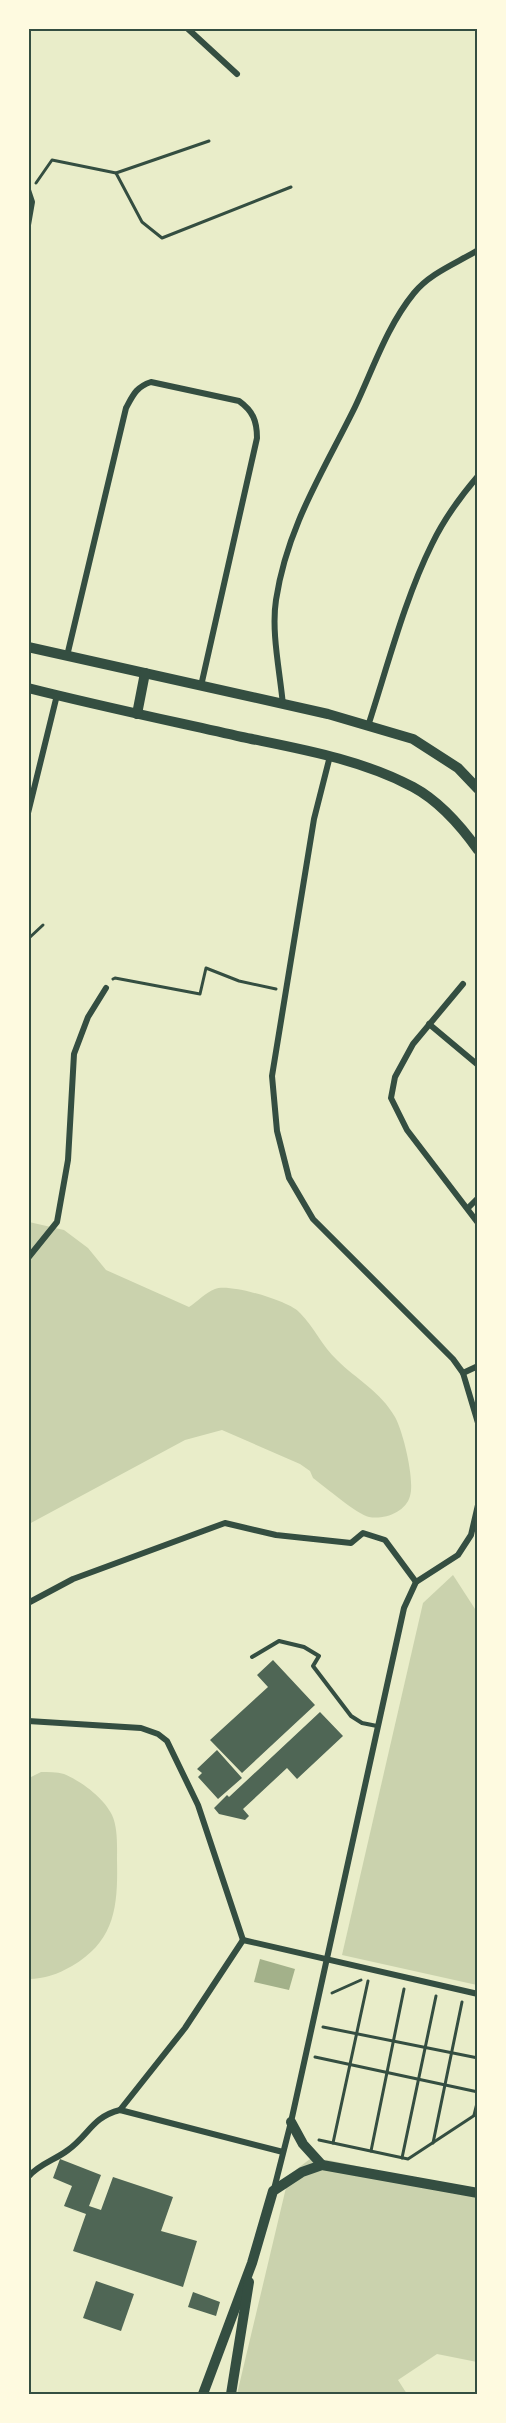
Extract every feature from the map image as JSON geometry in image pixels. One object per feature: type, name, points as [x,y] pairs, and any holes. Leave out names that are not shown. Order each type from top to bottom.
[{"type":"street","points":[[187,28],[237,74]]},
{"type":"street","points":[[28,225],[32,202],[29,191]]},
{"type":"street","points":[[283,705],[274,617],[287,546],[310,493],[336,446],[397,318],[415,291],[445,268],[477,250]]},
{"type":"street","points":[[67,656],[126,408],[133,394],[140,385],[151,382],[239,401],[255,418],[257,438],[201,686]]},
{"type":"street","points":[[368,726],[405,613],[432,545],[456,502],[477,476]]},
{"type":"street","points":[[28,647],[328,714],[413,740],[458,768],[477,789]]},
{"type":"street","points":[[137,714],[145,673]]},
{"type":"street","points":[[28,688],[330,756],[373,769],[414,788],[438,804],[465,831],[477,850]]},
{"type":"street","points":[[28,813],[57,695]]},
{"type":"street","points":[[330,756],[314,819],[272,1076],[277,1131],[289,1178],[313,1219],[453,1359],[463,1373],[477,1423]]},
{"type":"street","points":[[463,984],[413,1044],[395,1077],[391,1098],[407,1130],[468,1208],[477,1223]]},
{"type":"street","points":[[28,1258],[57,1222],[68,1160],[74,1054],[88,1017],[106,988]]},
{"type":"street","points":[[429,1024],[477,1065]]},
{"type":"street","points":[[468,1208],[477,1198]]},
{"type":"street","points":[[463,1373],[477,1366]]},
{"type":"street","points":[[203,2394],[252,2263],[291,2122],[404,1608],[416,1582],[458,1555],[471,1535],[477,1505]]},
{"type":"street","points":[[28,1603],[73,1579],[225,1523],[276,1535],[351,1543],[363,1533],[385,1540],[416,1582]]},
{"type":"street","points":[[28,1721],[141,1728],[158,1734],[167,1741],[198,1805],[243,1940]]},
{"type":"street","points":[[243,1940],[477,1994]]},
{"type":"street","points":[[120,2110],[185,2028],[243,1940]]},
{"type":"street","points":[[28,2177],[34,2170],[69,2150],[104,2114],[120,2110],[283,2152]]},
{"type":"street","points":[[291,2122],[303,2144],[322,2165]]},
{"type":"street","points":[[273,2191],[302,2172],[322,2165],[477,2193]]},
{"type":"street","points":[[231,2394],[252,2263]]},
{"type":"lane","points":[[252,1657],[279,1641],[304,1647],[319,1656],[313,1666],[351,1716],[362,1723],[377,1726]]},
{"type":"path","points":[[29,191],[52,160],[116,173],[209,141]]},
{"type":"path","points":[[116,173],[142,222],[162,238],[291,187]]},
{"type":"path","points":[[28,939],[43,925]]},
{"type":"path","points":[[106,988],[115,978],[200,994],[206,968],[239,981],[286,991]]},
{"type":"path","points":[[330,1994],[361,1980],[377,1983]]},
{"type":"path","points":[[333,2143],[368,1981]]},
{"type":"path","points":[[371,2151],[404,1989],[395,1987]]},
{"type":"path","points":[[426,1994],[445,1998]]},
{"type":"path","points":[[402,2158],[436,1996]]},
{"type":"path","points":[[453,2000],[470,2003]]},
{"type":"path","points":[[433,2143],[462,2001]]},
{"type":"path","points":[[319,2036],[321,2026],[477,2058]]},
{"type":"path","points":[[314,2056],[477,2092]]},
{"type":"path","points":[[314,2139],[408,2159],[476,2114],[477,2099]]},
{"type":"shaded area","points":[[29,1222],[64,1230],[88,1248],[106,1270],[189,1307],[212,1290],[222,1288],[259,1294],[294,1308],[305,1318],[332,1355],[376,1393],[395,1417],[405,1444],[410,1468],[411,1489],[408,1502],[394,1514],[369,1517],[349,1506],[313,1478],[310,1471],[300,1464],[222,1430],[185,1440],[29,1524]]},
{"type":"shaded area","points":[[453,1575],[477,1612],[477,1985],[342,1955],[423,1603]]},
{"type":"shaded area","points":[[41,1772],[64,1774],[71,1777],[104,1802],[112,1815],[116,1831],[117,1877],[115,1908],[105,1934],[97,1946],[67,1969],[46,1977],[29,1979],[29,1778]]},
{"type":"shaded area","points":[[260,1959],[295,1969],[289,1990],[254,1982]]},
{"type":"shaded area","points":[[310,2159],[328,2160],[477,2191],[477,2362],[437,2354],[398,2380],[407,2394],[237,2394],[289,2175]]},
{"type":"building","points":[[273,1660],[315,1705],[242,1773],[210,1740],[268,1687],[257,1675]]},
{"type":"building","points":[[320,1712],[343,1736],[297,1779],[287,1768],[243,1809],[249,1816],[245,1820],[219,1814],[214,1808],[227,1795],[229,1797]]},
{"type":"building","points":[[217,1750],[242,1778],[218,1799],[198,1777],[202,1773],[197,1769]]},
{"type":"building","points":[[60,2159],[101,2175],[89,2206],[101,2210],[113,2177],[173,2197],[161,2231],[197,2241],[183,2287],[73,2251],[86,2214],[64,2206],[72,2186],[53,2178]]},
{"type":"building","points":[[96,2281],[134,2294],[121,2331],[83,2318]]},
{"type":"building","points":[[193,2292],[220,2302],[216,2316],[188,2307]]}]
